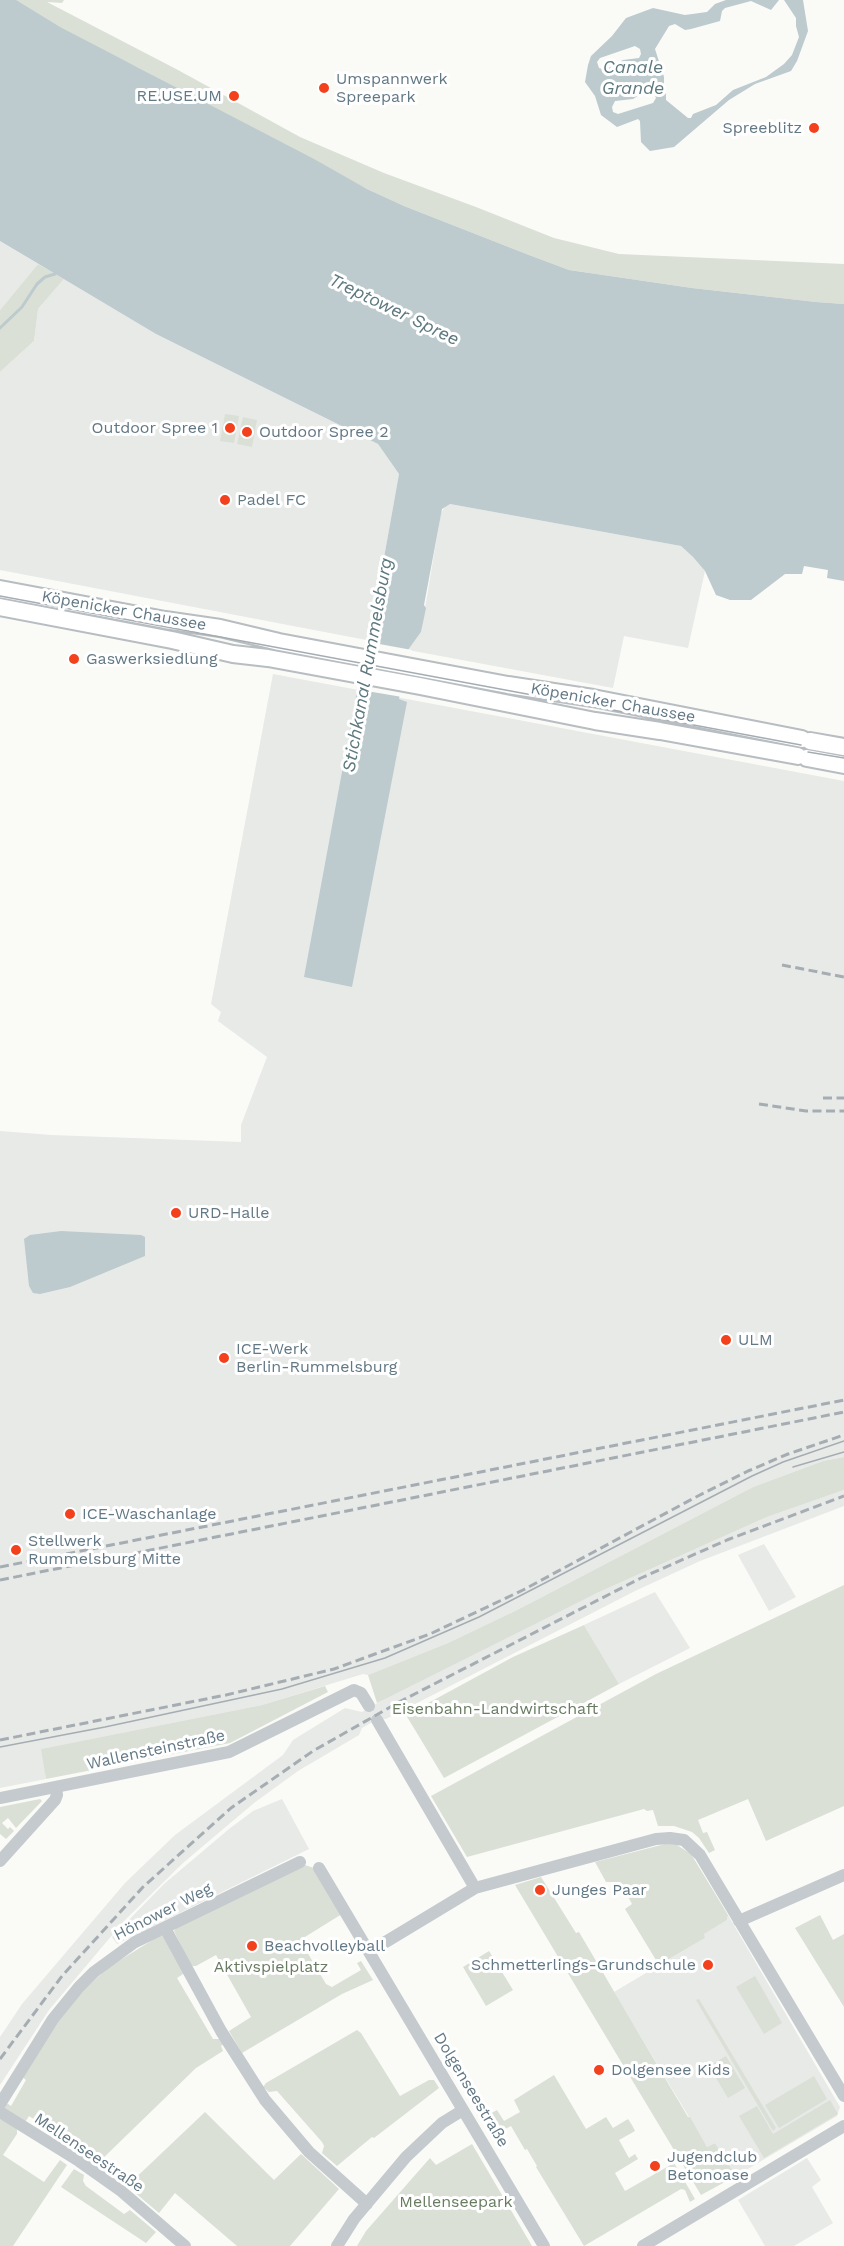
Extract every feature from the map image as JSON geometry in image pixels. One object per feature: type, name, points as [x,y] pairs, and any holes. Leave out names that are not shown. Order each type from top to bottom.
[{"type":"main road","name":"Köpenicker Chaussee","points":[[0,589],[165,621],[220,628],[354,656],[593,698],[844,747]]},
{"type":"main road","name":"Köpenicker Chaussee","points":[[0,607],[233,654],[351,673],[595,721],[844,765]]},
{"type":"street","name":"Wallensteinstraße","points":[[0,1798],[229,1752],[354,1690],[361,1693],[369,1706]]},
{"type":"street","points":[[376,1720],[476,1888]]},
{"type":"street","points":[[0,1861],[55,1800],[56,1787]]},
{"type":"street","points":[[369,1952],[476,1888],[656,1839],[684,1840],[700,1855],[844,2096]]},
{"type":"street","name":"Hönower Weg","points":[[0,2104],[42,2035],[79,1987],[113,1957],[135,1942],[300,1862]]},
{"type":"street","name":"Dolgenseestraße","points":[[319,1868],[544,2246]]},
{"type":"street","points":[[739,1921],[844,1875]]},
{"type":"street","points":[[165,1928],[221,2031],[276,2115],[309,2152],[367,2204]]},
{"type":"street","points":[[337,2246],[367,2204],[406,2157],[442,2123],[463,2110]]},
{"type":"street","name":"Mellenseestraße","points":[[0,2112],[62,2150],[120,2190],[185,2246]]},
{"type":"street","points":[[643,2246],[844,2126]]},
{"type":"shaded area","points":[[0,241],[38,264],[0,310]]},
{"type":"shaded area","points":[[64,279],[156,334],[378,444],[399,474],[373,619],[377,642],[0,570],[0,372],[34,341],[38,309]]},
{"type":"shaded area","points":[[446,505],[681,546],[705,571],[688,648],[624,636],[613,688],[408,650],[421,632],[441,513]]},
{"type":"shaded area","points":[[273,674],[844,781],[844,1457],[823,1461],[753,1487],[517,1610],[448,1643],[368,1675],[363,1674],[262,1705],[42,1749],[46,1779],[0,1788],[0,1131],[241,1142],[241,1125],[267,1057],[218,1021],[221,1012],[211,1004]]},
{"type":"shaded area","points":[[844,1490],[844,1506],[700,1561],[635,1591],[386,1719],[376,1720],[362,1728],[359,1735],[298,1771],[254,1803],[183,1863],[124,1921],[49,2010],[0,2085],[0,2037],[22,2004],[125,1883],[175,1835],[283,1755],[293,1740],[345,1708],[362,1712],[386,1698],[397,1688],[597,1593],[767,1517]]},
{"type":"shaded area","points":[[764,1544],[796,1597],[769,1611],[738,1555]]},
{"type":"shaded area","points":[[655,1592],[690,1648],[619,1684],[584,1625]]},
{"type":"shaded area","points":[[282,1799],[309,1849],[117,1944],[112,1937],[164,1884],[253,1811]]},
{"type":"shaded area","points":[[728,1915],[840,2107],[837,2116],[736,2176],[715,2143],[707,2147],[614,1992],[705,1938],[703,1934],[727,1920]]},
{"type":"shaded area","points":[[807,2158],[821,2180],[812,2187],[833,2223],[794,2246],[765,2246],[738,2200]]},
{"type":"green space","points":[[0,0],[64,0],[62,3],[47,2],[300,137],[384,173],[554,238],[619,254],[844,264],[844,304],[692,288],[569,270],[404,206],[367,189],[139,68]]},
{"type":"green space","points":[[38,264],[64,279],[38,309],[34,341],[0,372],[0,310]]},
{"type":"green space","name":"Outdoor Spree 1","points":[[225,414],[239,416],[234,443],[220,441]]},
{"type":"green space","name":"Outdoor Spree 2","points":[[243,417],[257,420],[252,447],[237,444]]},
{"type":"green space","points":[[844,1457],[844,1490],[767,1517],[597,1593],[377,1703],[368,1675],[448,1643],[517,1610],[753,1487],[823,1461]]},
{"type":"green space","points":[[844,1585],[844,1806],[766,1841],[748,1799],[698,1820],[703,1833],[707,1832],[715,1850],[709,1853],[692,1832],[674,1826],[658,1826],[653,1810],[644,1809],[467,1857],[431,1796],[656,1674]]},
{"type":"green space","name":"Eisenbahn-Landwirtschaft","points":[[584,1625],[619,1684],[444,1778],[406,1715],[513,1657]]},
{"type":"green space","points":[[325,1686],[328,1692],[230,1743],[46,1779],[41,1749],[262,1705]]},
{"type":"green space","points":[[40,1799],[42,1801],[16,1828],[8,1818],[2,1823],[14,1831],[6,1839],[0,1834],[0,1807]]},
{"type":"green space","points":[[669,1843],[691,1854],[728,1915],[727,1920],[704,1934],[705,1938],[659,1965],[625,1909],[632,1904],[620,1882],[606,1882],[595,1862]]},
{"type":"green space","name":"Aktivspielplatz","points":[[305,1865],[314,1868],[342,1914],[300,1940],[326,1984],[332,1987],[361,1970],[357,1963],[361,1961],[373,1980],[342,1994],[242,2053],[229,2031],[251,2017],[216,1955],[196,1966],[191,1966],[174,1931],[177,1927]]},
{"type":"green space","points":[[541,1877],[576,1933],[579,1932],[707,2147],[715,2143],[736,2176],[701,2195],[515,1885]]},
{"type":"green space","points":[[820,1915],[833,1940],[844,1934],[844,2007],[795,1928]]},
{"type":"green space","points":[[159,1936],[163,1936],[186,1972],[177,1978],[213,2039],[220,2039],[224,2044],[221,2046],[223,2051],[196,2068],[96,2165],[79,2155],[79,2149],[29,2116],[24,2124],[4,2111],[5,2102],[11,2106],[26,2080],[21,2076],[79,1994],[109,1967]]},
{"type":"green space","points":[[489,1951],[513,1990],[486,2006],[463,1967]]},
{"type":"green space","points":[[755,1976],[782,2023],[764,2034],[736,1987]]},
{"type":"green space","points":[[699,1999],[776,2128],[773,2131],[696,2000]]},
{"type":"green space","points":[[357,2030],[400,2096],[429,2080],[434,2080],[439,2088],[337,2166],[322,2153],[324,2146],[322,2142],[277,2091],[269,2092],[263,2087],[266,2083]]},
{"type":"green space","points":[[726,2056],[745,2088],[728,2098],[709,2066]]},
{"type":"green space","points":[[554,2075],[586,2129],[606,2117],[613,2128],[628,2119],[632,2125],[635,2131],[619,2140],[629,2158],[635,2154],[638,2159],[615,2173],[625,2191],[674,2163],[695,2199],[690,2202],[685,2190],[681,2189],[584,2246],[511,2126],[494,2135],[484,2117],[497,2110],[504,2121],[520,2112],[514,2100]]},
{"type":"green space","points":[[814,2076],[827,2099],[779,2128],[765,2105]]},
{"type":"green space","points":[[830,2100],[838,2114],[764,2158],[739,2116],[757,2106],[773,2134]]},
{"type":"green space","points":[[205,2112],[274,2180],[301,2154],[339,2189],[290,2246],[237,2246],[175,2193],[159,2213],[127,2186]]},
{"type":"green space","points":[[0,2119],[14,2125],[17,2130],[17,2134],[3,2155],[44,2182],[60,2160],[67,2165],[13,2246],[0,2246]]},
{"type":"green space","name":"Mellenseepark","points":[[472,2144],[532,2246],[357,2246],[366,2231],[430,2158],[436,2165]]},
{"type":"green space","points":[[74,2169],[84,2175],[83,2181],[86,2186],[124,2214],[130,2210],[156,2232],[146,2243],[61,2187]]},
{"type":"water","name":"Treptower Spree","points":[[0,0],[16,0],[60,27],[367,189],[404,206],[569,270],[692,288],[844,304],[844,581],[827,578],[828,570],[804,566],[802,574],[785,574],[751,600],[730,600],[716,595],[705,571],[681,546],[450,504],[442,509],[421,632],[408,650],[399,699],[407,702],[352,987],[304,977],[357,691],[368,693],[377,642],[373,619],[399,474],[378,444],[156,334],[0,241]]},
{"type":"water","name":"Canale Grande","points":[[726,0],[779,0],[771,10],[751,1],[725,8],[720,21],[691,29],[685,30],[675,24],[669,26],[655,49],[664,77],[664,94],[666,93],[666,100],[688,118],[716,105],[733,90],[766,77],[792,55],[799,37],[796,18],[784,0],[803,0],[808,31],[797,61],[791,71],[755,84],[729,100],[674,147],[650,151],[641,142],[638,119],[617,127],[601,115],[595,96],[585,82],[591,56],[612,36],[626,18],[653,8],[685,15],[707,12],[715,4]],"holes":[[[635,46],[640,49],[639,58],[623,60],[605,70],[599,68],[597,62],[600,58]],[[648,90],[654,93],[656,98],[653,103],[618,114],[613,112],[612,107],[615,101],[633,99]]]},
{"type":"water","points":[[61,1231],[141,1235],[145,1237],[145,1256],[70,1287],[40,1294],[33,1293],[29,1286],[24,1239],[30,1235]]},
{"type":"pier","points":[[374,643],[412,650],[402,697],[355,689],[366,690]]},
{"type":"waterway","points":[[0,328],[22,307],[37,284],[45,277],[55,274]]},
{"type":"tram line","points":[[0,596],[801,745]]},
{"type":"tram line","points":[[808,752],[844,758]]},
{"type":"tram line","points":[[0,1747],[282,1689],[385,1658],[479,1617],[752,1476],[783,1462],[844,1441]]},
{"type":"tram line","points":[[793,1467],[844,1452]]},
{"type":"railway","points":[[782,965],[844,977]]},
{"type":"railway","points":[[823,1098],[844,1098]]},
{"type":"railway","points":[[759,1104],[806,1111],[844,1111]]},
{"type":"railway","points":[[0,1567],[844,1400]]},
{"type":"railway","points":[[0,1580],[844,1412]]},
{"type":"railway","points":[[0,1740],[226,1695],[334,1669],[430,1634],[523,1590],[748,1471],[788,1454],[844,1435]]},
{"type":"railway","points":[[0,2059],[62,1976],[143,1887],[231,1808],[313,1751],[401,1701],[641,1578],[727,1540],[844,1496]]},
{"type":"place","name":"Umspannwerk Spreepark","points":[[324,88]]},
{"type":"place","name":"RE.USE.UM","points":[[234,96]]},
{"type":"place","name":"Spreeblitz","points":[[814,128]]},
{"type":"place","name":"Outdoor Spree 1","points":[[230,428]]},
{"type":"place","name":"Outdoor Spree 2","points":[[247,432]]},
{"type":"place","name":"Padel FC","points":[[225,500]]},
{"type":"place","name":"Gaswerksiedlung","points":[[74,659]]},
{"type":"place","name":"URD-Halle","points":[[176,1213]]},
{"type":"place","name":"ULM","points":[[726,1340]]},
{"type":"place","name":"ICE-Werk Berlin-Rummelsburg","points":[[224,1358]]},
{"type":"place","name":"ICE-Waschanlage","points":[[70,1514]]},
{"type":"place","name":"Stellwerk Rummelsburg Mitte","points":[[16,1550]]},
{"type":"place","name":"Junges Paar","points":[[540,1890]]},
{"type":"place","name":"Beachvolleyball","points":[[252,1946]]},
{"type":"place","name":"Schmetterlings-Grundschule","points":[[708,1965]]},
{"type":"place","name":"Dolgensee Kids","points":[[599,2070]]},
{"type":"place","name":"Jugendclub Betonoase","points":[[655,2166]]},
{"type":"water label","name":"Stichkanal Rummelsburg","points":[[368,665]]}]
